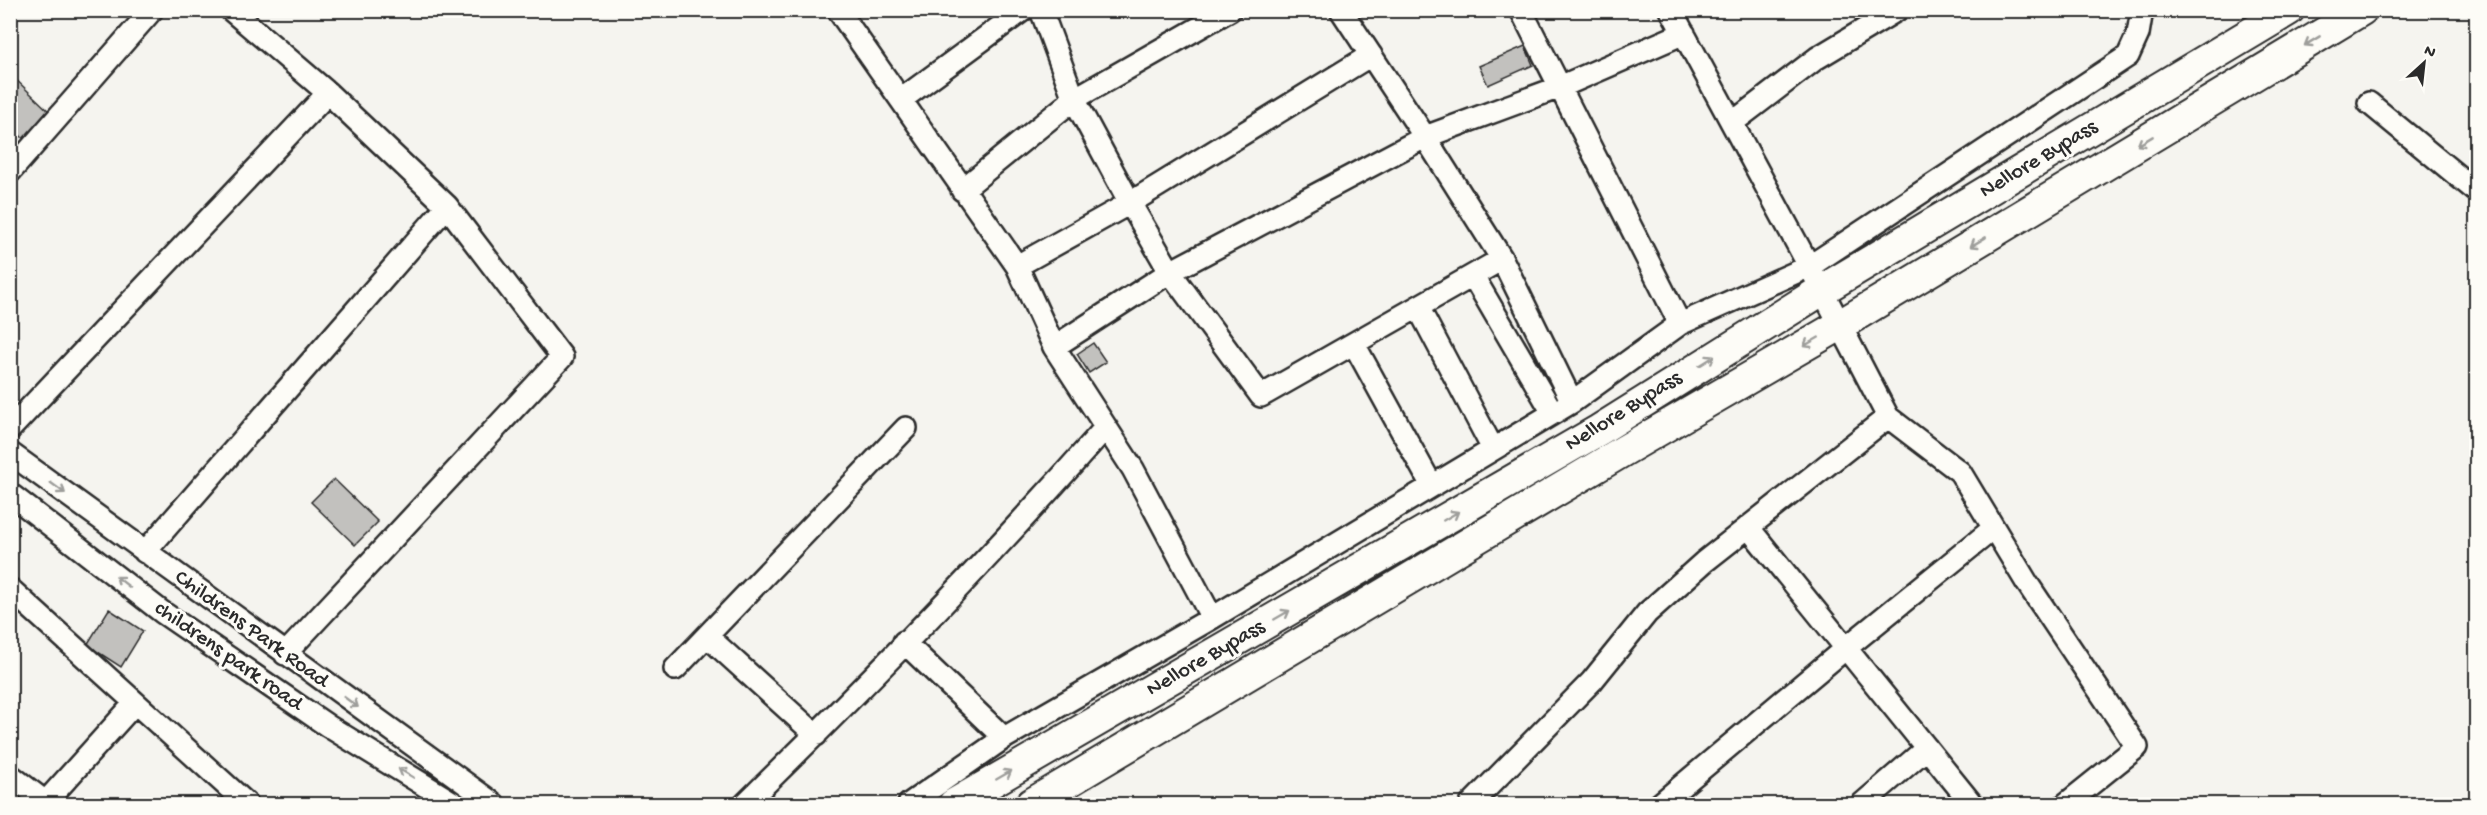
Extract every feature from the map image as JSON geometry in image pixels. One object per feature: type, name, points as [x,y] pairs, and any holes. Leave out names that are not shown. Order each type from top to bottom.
[{"type":"highway","name":"Nellore Bypass","points":[[954,804],[1599,430],[1816,278],[2289,10]]},
{"type":"highway","name":"Nellore Bypass","points":[[1031,804],[1625,450],[1840,326],[2362,10]]},
{"type":"street","points":[[10,172],[152,10]]},
{"type":"street","points":[[231,10],[328,93],[447,206],[562,357],[285,654]]},
{"type":"street","points":[[838,10],[1017,266],[1054,347],[1133,469],[1212,618]]},
{"type":"street","points":[[902,99],[1023,10]]},
{"type":"street","points":[[1041,10],[1074,99],[1130,203],[1170,272],[1261,396],[1502,259]]},
{"type":"street","points":[[962,190],[1074,99],[1230,10]]},
{"type":"street","points":[[1341,10],[1502,259],[1572,402]]},
{"type":"street","points":[[1521,10],[1680,324]]},
{"type":"street","points":[[1671,10],[1816,278],[1888,417],[1960,472],[2027,583],[2137,747],[2066,804]]},
{"type":"street","points":[[1732,123],[1817,58],[1897,10]]},
{"type":"street","points":[[909,804],[1004,738],[1212,618],[1572,402],[1680,324],[1816,278],[2128,56],[2138,34],[2142,10]]},
{"type":"street","points":[[1054,347],[1170,272],[1425,137],[1560,87],[1684,33]]},
{"type":"street","points":[[1017,266],[1130,203],[1371,56]]},
{"type":"street","points":[[10,429],[328,93]]},
{"type":"street","points":[[2369,103],[2476,191]]},
{"type":"street","points":[[145,552],[447,206]]},
{"type":"street","points":[[1473,276],[1553,413]]},
{"type":"street","points":[[1418,307],[1493,449]]},
{"type":"street","points":[[1354,344],[1432,486]]},
{"type":"street","points":[[1471,804],[1592,681],[1647,613],[1704,562],[1888,417]]},
{"type":"street","points":[[745,804],[816,735],[1053,487],[1106,427]]},
{"type":"street","points":[[675,669],[906,428]]},
{"type":"street","name":"Childrens Park Road","points":[[10,453],[494,804]]},
{"type":"street","name":"childrens park road","points":[[10,494],[162,612],[328,726],[455,804]]},
{"type":"street","points":[[1748,527],[1972,804]]},
{"type":"street","points":[[1660,804],[1994,528]]},
{"type":"street","points":[[10,589],[247,804]]},
{"type":"street","points":[[706,636],[816,735]]},
{"type":"street","points":[[904,642],[1004,738]]},
{"type":"street","points":[[10,775],[46,804],[135,703]]},
{"type":"street","points":[[1862,804],[1927,748]]},
{"type":"building","points":[[2150,10],[2174,10],[2153,19]]},
{"type":"building","points":[[1525,46],[1533,65],[1488,85],[1479,66]]},
{"type":"building","points":[[10,74],[52,114],[26,141],[10,126]]},
{"type":"building","points":[[1093,343],[1106,362],[1089,373],[1077,354]]},
{"type":"building","points":[[334,479],[378,522],[355,545],[311,502]]},
{"type":"building","points":[[109,609],[143,631],[121,667],[87,645]]}]
